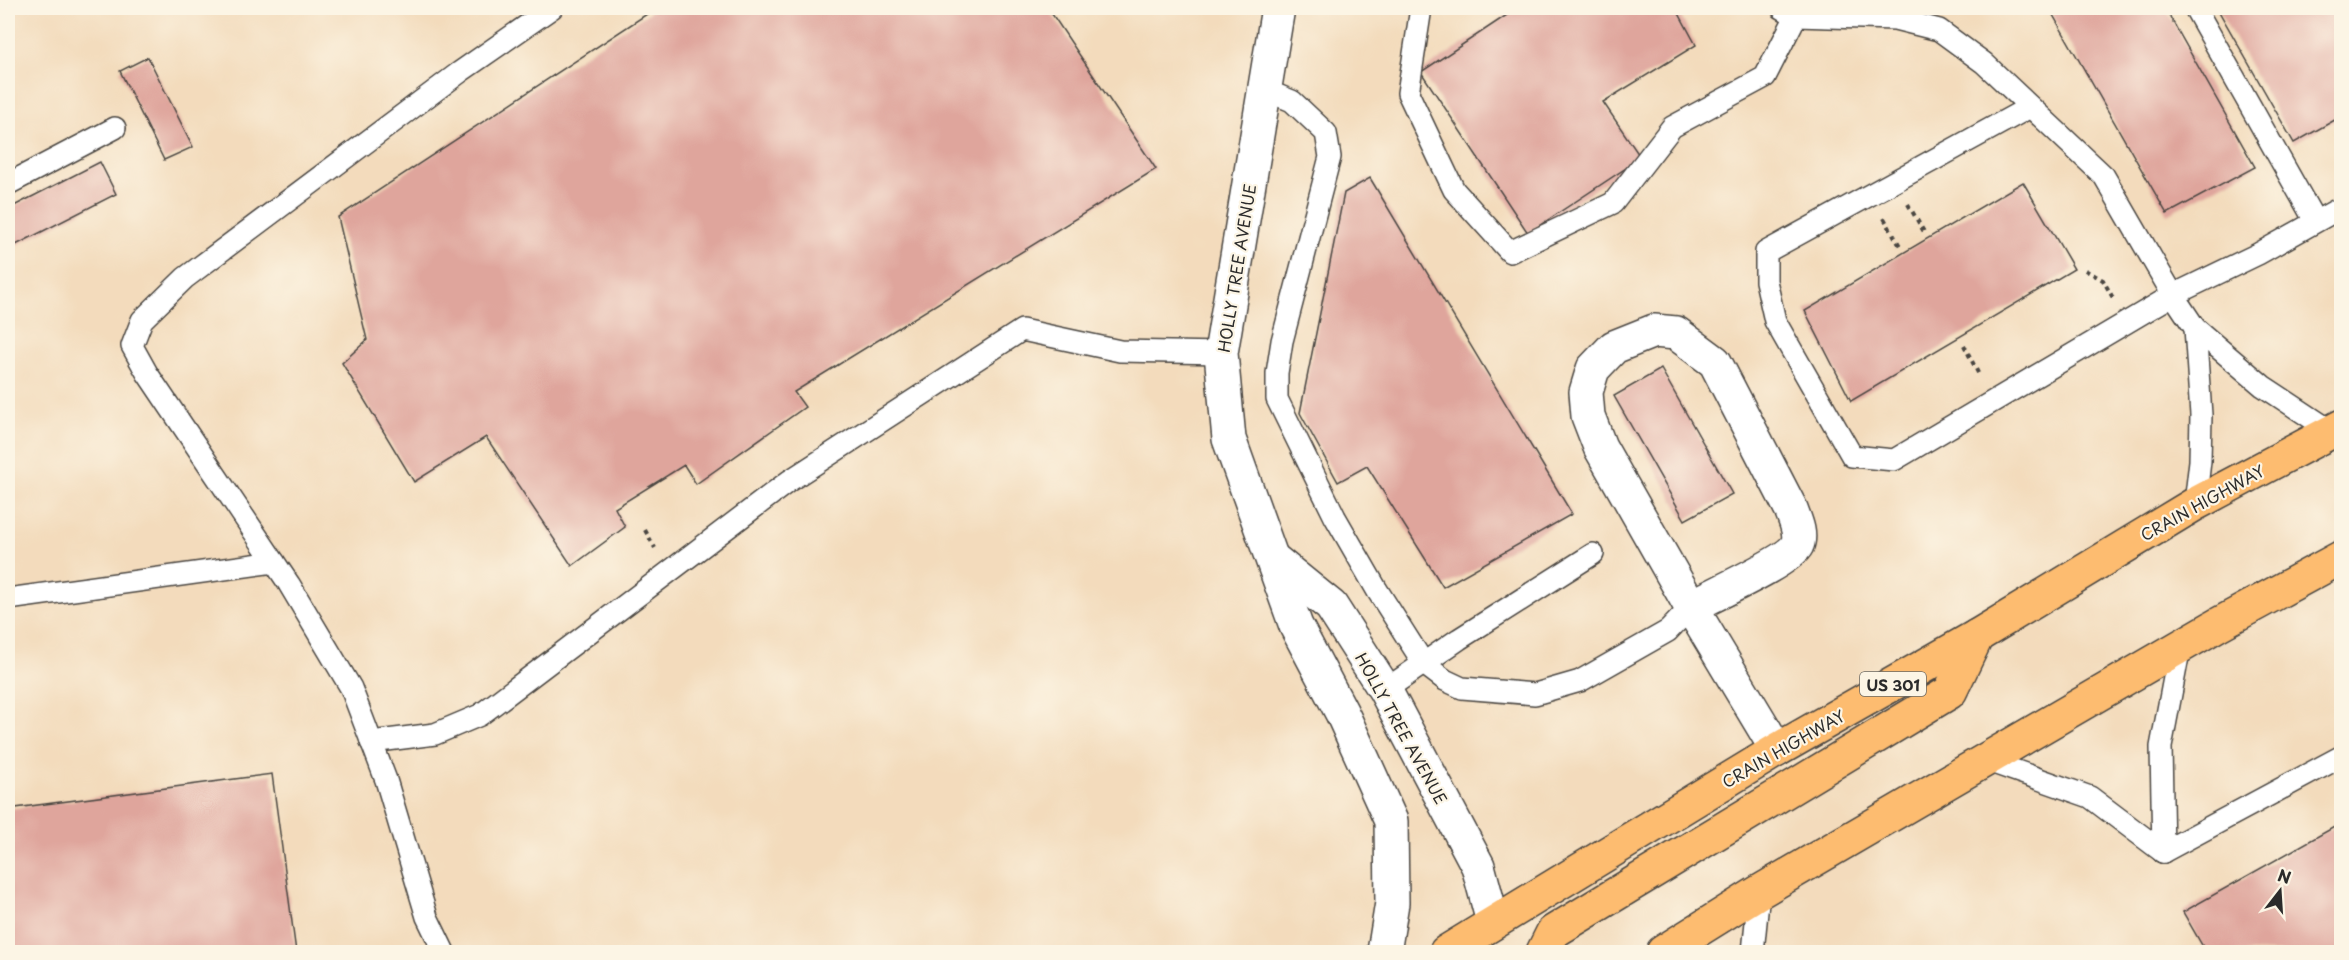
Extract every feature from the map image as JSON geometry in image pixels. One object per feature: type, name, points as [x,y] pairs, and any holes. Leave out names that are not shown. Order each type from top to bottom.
[{"type":"highway","name":"CRAIN HIGHWAY","points":[[1446,952],[1490,937],[1778,750],[1977,636],[2195,504],[2336,428]]},
{"type":"highway","points":[[1664,952],[1759,892],[2180,646],[2342,557]]},
{"type":"highway","points":[[1543,952],[1553,932],[1950,692],[1977,636]]},
{"type":"street","name":"HOLLY TREE AVENUE","points":[[1278,8],[1221,353],[1229,440],[1296,626],[1342,713],[1391,821],[1392,903],[1384,952]]},
{"type":"street","points":[[1691,607],[1784,558],[1797,545],[1798,530],[1791,509],[1715,362],[1676,333],[1654,331],[1614,347],[1593,369],[1586,392],[1588,416],[1600,447],[1691,607],[1778,750]]},
{"type":"street","name":"HOLLY TREE AVENUE","points":[[1273,559],[1331,606],[1385,690],[1478,866],[1490,937]]},
{"type":"lane","points":[[444,952],[427,917],[386,780],[351,688],[274,562],[132,346],[142,320],[185,278],[460,72],[552,8]]},
{"type":"lane","points":[[1421,8],[1408,93],[1454,190],[1510,252],[1613,203],[1672,127],[1765,77],[1789,12],[1895,18],[1939,30],[1984,63],[2104,176],[2195,328],[2263,386],[2336,428]]},
{"type":"lane","points":[[2195,8],[2315,221]]},
{"type":"lane","points":[[1265,90],[1292,101],[1326,133],[1330,157],[1282,341],[1277,373],[1277,399],[1335,517],[1377,590],[1424,664],[1445,680],[1462,688],[1535,694],[1580,681],[1630,654],[1668,631],[1691,607]]},
{"type":"lane","points":[[2030,107],[1766,252],[1766,281],[1775,321],[1852,456],[1894,460],[2174,295],[2258,254],[2342,207]]},
{"type":"lane","points":[[8,184],[115,128]]},
{"type":"lane","points":[[2195,328],[2200,415],[2200,461],[2195,504]]},
{"type":"lane","points":[[371,742],[435,734],[480,715],[789,481],[1022,330],[1120,351],[1221,353]]},
{"type":"lane","points":[[1385,690],[1459,639],[1593,554]]},
{"type":"lane","points":[[8,599],[274,562]]},
{"type":"lane","points":[[2163,852],[2161,747],[2180,646]]},
{"type":"lane","points":[[2163,852],[2342,756]]},
{"type":"lane","points":[[1985,760],[2090,797],[2163,852]]},
{"type":"lane","points":[[1753,952],[1759,892]]},
{"type":"path","points":[[2085,270],[2103,280],[2127,322]]},
{"type":"path","points":[[1964,345],[1993,401]]},
{"type":"path","points":[[645,530],[656,548]]},
{"type":"building","points":[[656,8],[1048,8],[1156,169],[794,392],[805,407],[696,484],[684,465],[615,508],[625,527],[572,566],[486,437],[414,482],[342,363],[367,340],[338,217]]},
{"type":"building","points":[[1511,8],[1676,8],[1696,45],[1603,102],[1641,158],[1528,233],[1421,72],[1513,11]]},
{"type":"building","points":[[2049,8],[2165,8],[2255,167],[2167,214]]},
{"type":"building","points":[[2217,8],[2342,8],[2342,116],[2294,143]]},
{"type":"building","points":[[148,57],[193,147],[164,160],[120,71]]},
{"type":"building","points":[[100,162],[116,194],[8,249],[8,209]]},
{"type":"building","points":[[1370,178],[1572,514],[1443,587],[1367,466],[1338,482],[1300,413],[1344,193]]},
{"type":"building","points":[[2023,182],[2074,269],[1851,401],[1805,311]]},
{"type":"building","points":[[1661,369],[1732,494],[1685,520],[1614,396]]},
{"type":"building","points":[[272,774],[296,952],[8,952],[8,809]]},
{"type":"building","points":[[2336,826],[2342,836],[2342,952],[2206,952],[2183,912]]}]
